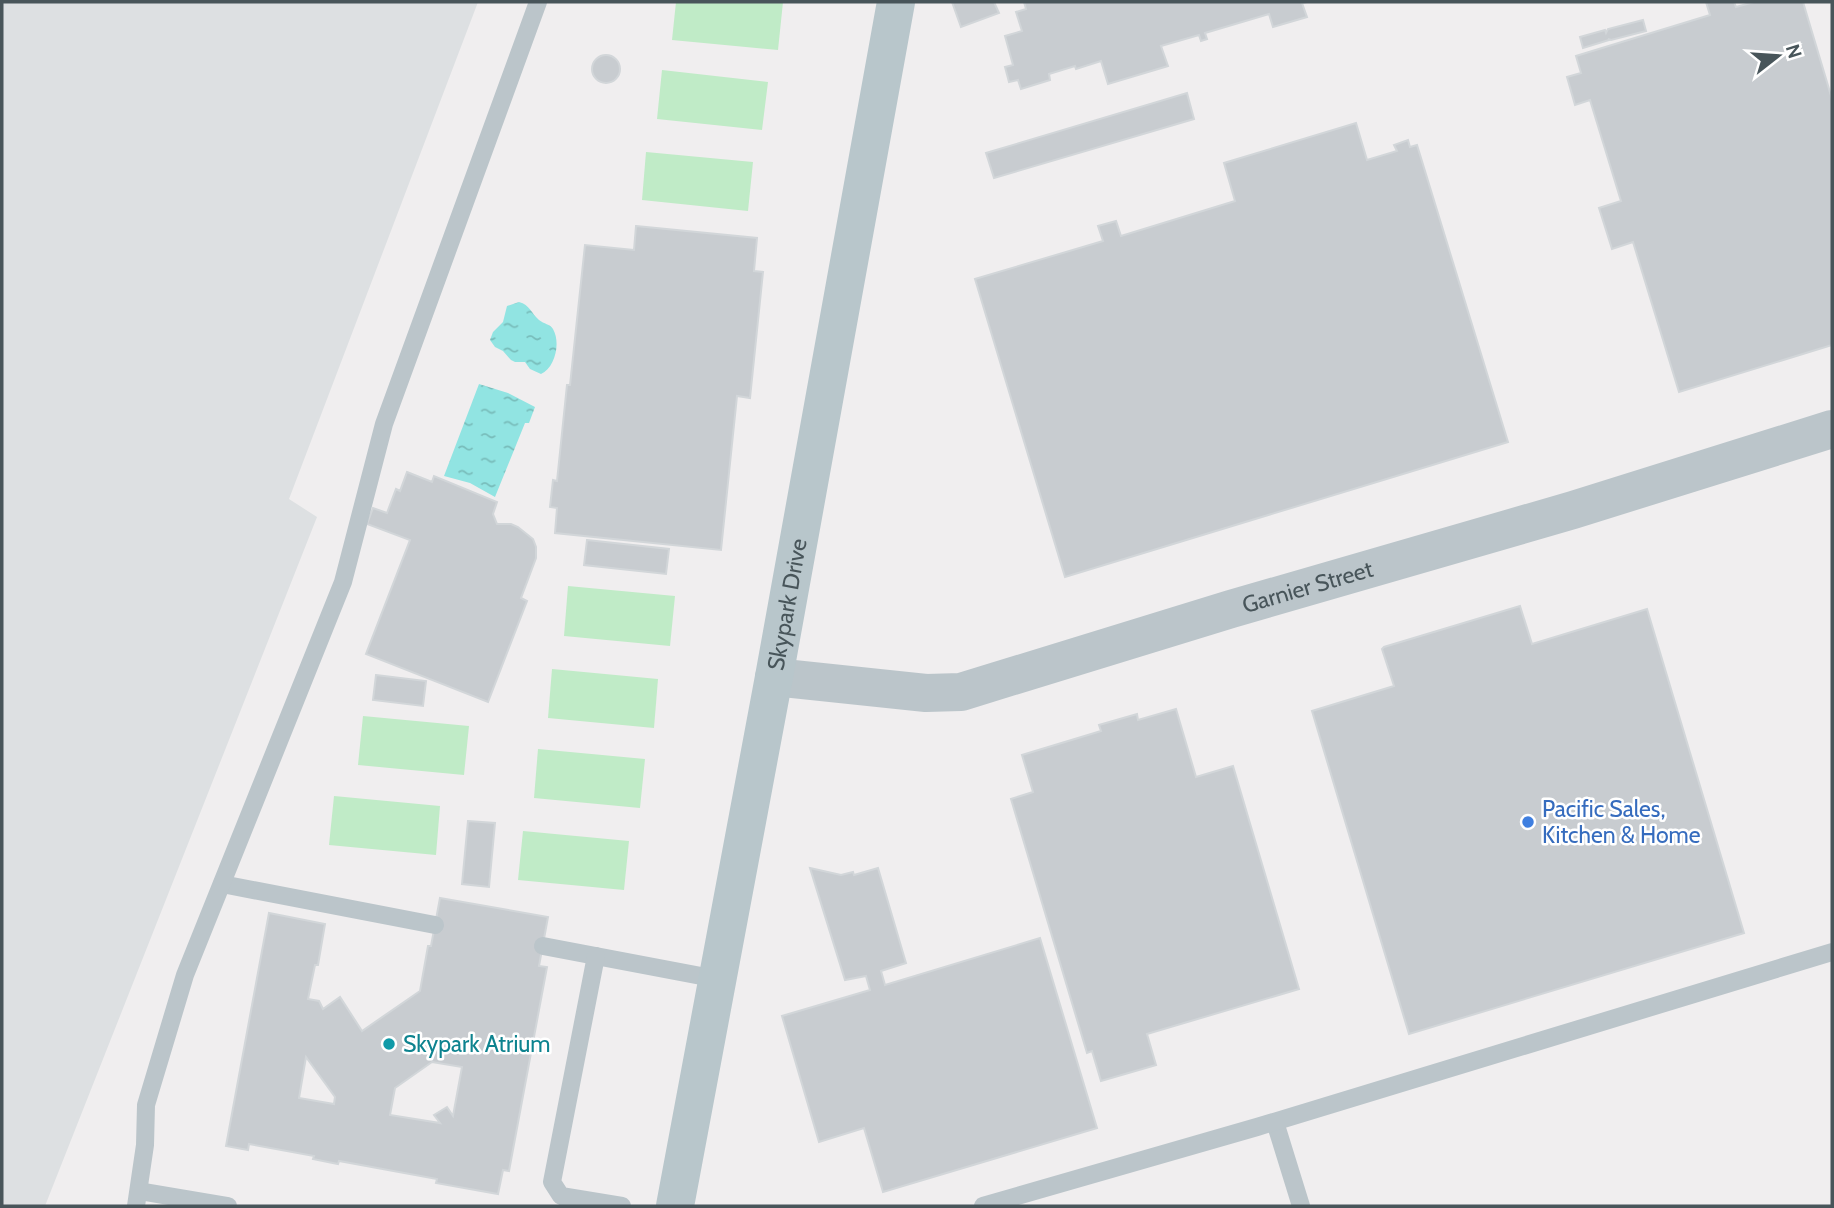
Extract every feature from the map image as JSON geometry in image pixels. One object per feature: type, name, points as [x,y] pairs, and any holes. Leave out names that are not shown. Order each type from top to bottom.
[{"type":"main road","name":"Skypark Drive","points":[[675,1206],[896,2]]},
{"type":"street","name":"Garnier Street","points":[[774,677],[926,693],[961,692],[1231,609],[1573,510],[1832,429]]},
{"type":"lane","points":[[228,1206],[137,1198],[145,1145],[146,1105],[185,975],[343,582],[384,424],[538,2]]},
{"type":"lane","points":[[222,884],[435,925]]},
{"type":"lane","points":[[542,946],[717,979]]},
{"type":"lane","points":[[983,1206],[1275,1122],[1832,951]]},
{"type":"lane","points":[[596,956],[552,1182],[561,1196],[622,1206]]},
{"type":"lane","points":[[1275,1122],[1301,1206]]},
{"type":"shaded area","points":[[2,2],[478,2],[289,499],[317,517],[45,1206],[2,1206]]},
{"type":"green space","points":[[676,2],[783,2],[778,50],[672,40]]},
{"type":"green space","points":[[662,70],[768,82],[762,130],[657,119]]},
{"type":"green space","points":[[646,152],[753,162],[748,211],[642,200]]},
{"type":"green space","points":[[568,586],[675,596],[670,646],[564,636]]},
{"type":"green space","points":[[552,669],[658,679],[654,728],[548,718]]},
{"type":"green space","points":[[363,716],[469,726],[464,775],[358,765]]},
{"type":"green space","points":[[538,749],[645,759],[640,808],[534,798]]},
{"type":"green space","points":[[334,796],[440,806],[436,855],[329,845]]},
{"type":"green space","points":[[523,831],[629,841],[624,890],[518,880]]},
{"type":"water","points":[[519,302],[528,307],[539,320],[552,327],[555,335],[553,361],[541,374],[530,369],[525,362],[511,360],[490,340],[493,332],[503,322],[507,306]]},
{"type":"water","points":[[479,384],[508,393],[535,407],[529,423],[525,423],[495,497],[470,483],[444,476]]},
{"type":"building","points":[[952,2],[994,2],[999,13],[961,27]]},
{"type":"building","points":[[1024,2],[1307,2],[1302,3],[1307,17],[1273,27],[1269,14],[1205,33],[1207,39],[1201,41],[1199,35],[1161,46],[1168,66],[1108,84],[1101,61],[1049,74],[1050,80],[1021,89],[1018,80],[1009,82],[1005,67],[1013,65],[1005,36],[1022,31],[1016,12],[1026,9]]},
{"type":"building","points":[[1706,2],[1734,2],[1736,7],[1754,2],[1803,2],[1832,99],[1832,345],[1679,392],[1633,242],[1612,249],[1599,208],[1621,201],[1590,100],[1575,105],[1567,77],[1581,73],[1576,56],[1710,15]]},
{"type":"building","points":[[1643,20],[1646,31],[1608,39],[1583,48],[1580,37],[1605,30],[1606,33],[1608,29]]},
{"type":"building","points":[[606,55],[616,59],[620,69],[616,79],[606,83],[596,79],[592,69],[596,59]]},
{"type":"building","points":[[1187,93],[1194,119],[994,178],[986,153]]},
{"type":"building","points":[[1356,123],[1367,160],[1397,151],[1394,145],[1408,140],[1410,147],[1417,145],[1508,442],[1065,577],[975,279],[1103,241],[1098,226],[1116,221],[1121,236],[1235,201],[1224,163]]},
{"type":"building","points":[[636,226],[757,238],[754,271],[763,272],[750,398],[737,396],[721,550],[555,533],[557,508],[550,507],[553,480],[557,481],[567,385],[570,385],[585,245],[634,250]]},
{"type":"building","points":[[407,472],[432,482],[434,476],[497,502],[493,514],[497,524],[518,527],[533,539],[536,547],[536,558],[521,598],[527,601],[488,702],[366,654],[410,540],[367,524],[373,508],[387,513],[396,489],[400,491]]},
{"type":"building","points":[[587,540],[669,549],[666,574],[584,565]]},
{"type":"building","name":"Pacific Sales, Kitchen & Home","points":[[1520,606],[1532,644],[1647,609],[1744,933],[1409,1034],[1312,711],[1394,686],[1382,649],[1384,647]]},
{"type":"building","points":[[376,675],[426,681],[423,706],[373,700]]},
{"type":"building","points":[[1176,709],[1196,777],[1233,766],[1299,989],[1147,1034],[1156,1065],[1101,1081],[1092,1051],[1087,1053],[1011,799],[1033,792],[1022,755],[1101,731],[1099,725],[1137,714],[1138,720]]},
{"type":"building","points":[[468,821],[495,823],[489,887],[462,884]]},
{"type":"building","points":[[810,868],[841,875],[853,872],[854,875],[878,868],[906,963],[881,971],[885,985],[1040,938],[1097,1128],[883,1192],[864,1128],[819,1142],[782,1016],[870,990],[866,976],[845,980]]},
{"type":"building","name":"Skypark Atrium","points":[[440,898],[548,917],[539,966],[547,967],[509,1171],[503,1170],[498,1194],[436,1183],[437,1179],[339,1161],[338,1164],[313,1159],[314,1156],[249,1144],[248,1150],[226,1146],[269,913],[325,924],[318,965],[315,965],[308,999],[319,1001],[323,1009],[340,997],[362,1031],[420,991],[428,946],[431,946]],"holes":[[[306,1057],[335,1097],[334,1104],[299,1098]],[[432,1062],[462,1067],[453,1116],[447,1107],[434,1115],[440,1123],[390,1115],[395,1088]]]},
{"type":"place","name":"Pacific Sales, Kitchen & Home","points":[[1528,822]]},
{"type":"place","name":"Skypark Atrium","points":[[389,1044]]}]
